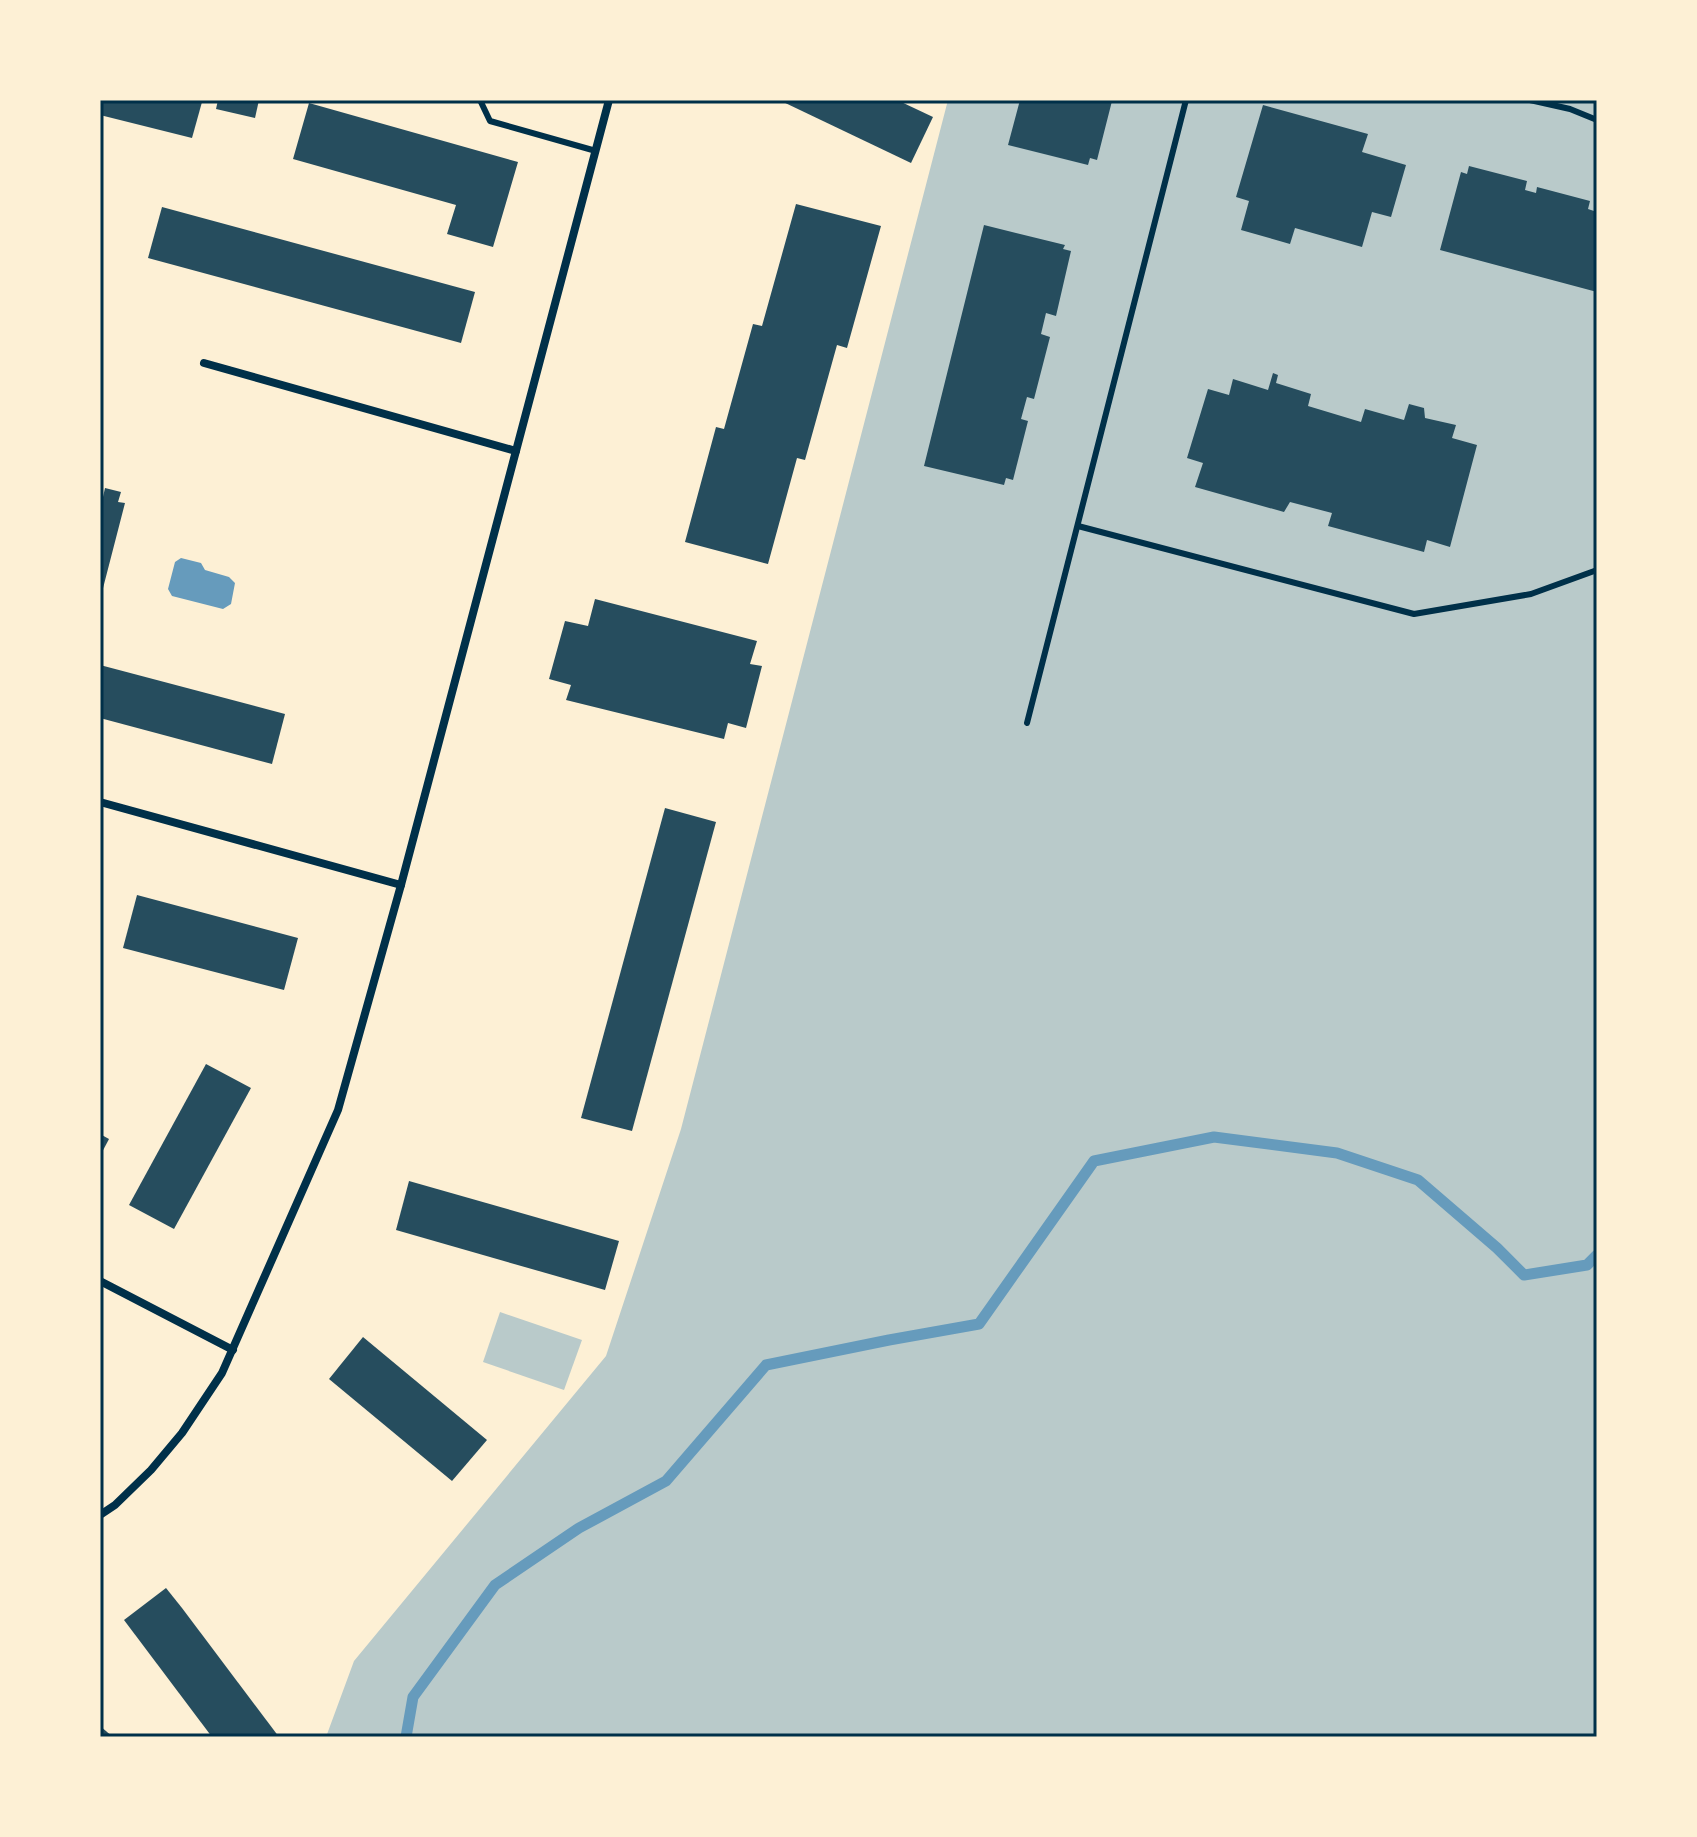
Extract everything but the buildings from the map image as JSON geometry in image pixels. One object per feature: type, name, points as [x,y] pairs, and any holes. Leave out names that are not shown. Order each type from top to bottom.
[{"type":"street","points":[[100,1515],[142,1479],[182,1433],[203,1403],[233,1350],[338,1110],[401,885],[609,100]]},
{"type":"street","points":[[204,363],[516,451]]},
{"type":"street","points":[[100,802],[401,885]]},
{"type":"street","points":[[100,1281],[233,1350]]},
{"type":"lane","points":[[480,100],[490,121],[596,151]]},
{"type":"lane","points":[[1027,723],[1186,100]]},
{"type":"lane","points":[[1530,100],[1570,109],[1597,120]]},
{"type":"lane","points":[[1078,526],[1414,614],[1531,594],[1597,570]]},
{"type":"shaded area","points":[[948,100],[1597,100],[1597,1737],[326,1737],[354,1661],[606,1356],[681,1129]]},
{"type":"shaded area","points":[[500,1312],[582,1340],[564,1390],[483,1362]]},
{"type":"water","points":[[181,558],[201,563],[205,570],[229,577],[235,583],[231,604],[223,609],[172,596],[168,589],[175,562]]},
{"type":"waterway","points":[[406,1737],[413,1697],[495,1585],[579,1528],[666,1481],[766,1365],[979,1324],[1094,1161],[1214,1137],[1337,1153],[1418,1180],[1524,1275],[1587,1265],[1597,1255]]}]
